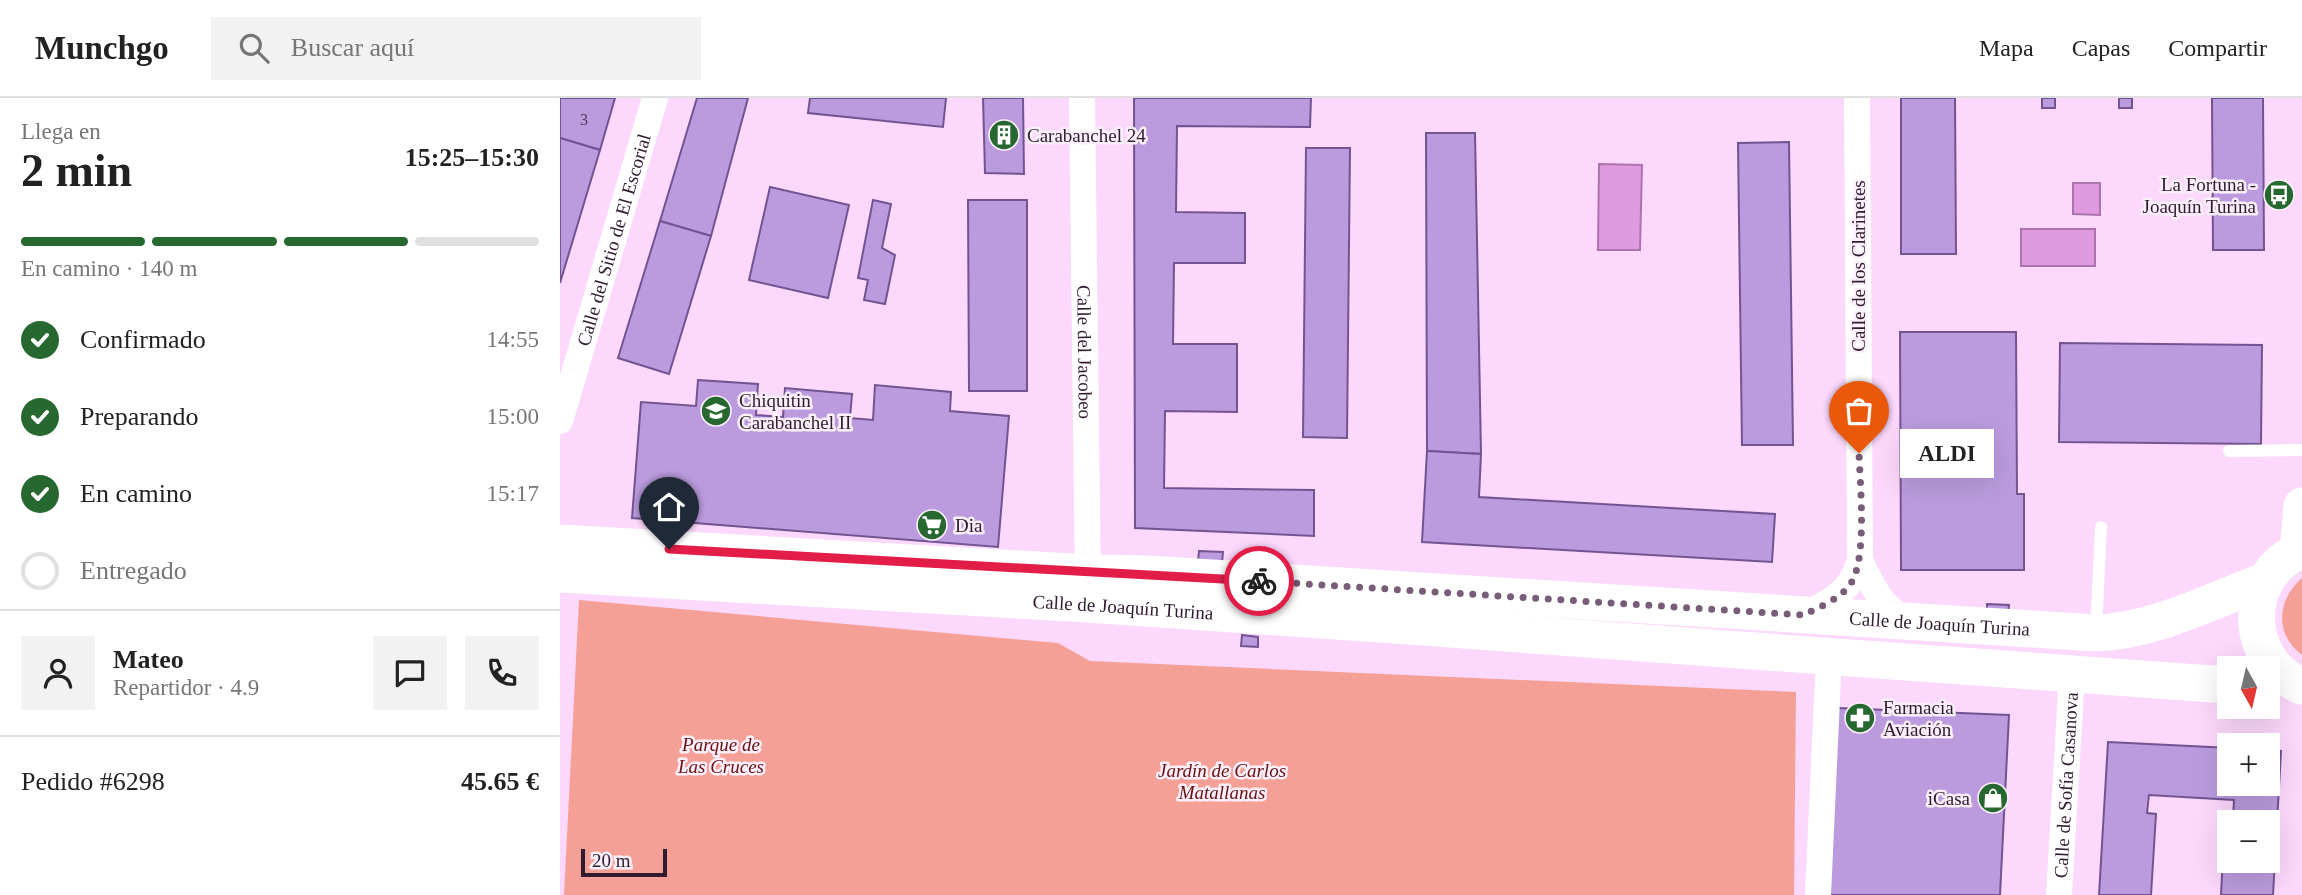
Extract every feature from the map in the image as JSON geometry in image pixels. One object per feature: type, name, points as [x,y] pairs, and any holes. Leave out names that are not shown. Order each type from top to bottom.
[{"type":"main road","points":[[2284,680],[2268,660],[2259,642],[2255,621],[2257,600],[2265,581],[2280,564],[2300,550],[2302,506]]},
{"type":"main road","name":"Calle de Joaquín Turina","points":[[560,544],[1088,588],[1829,655],[2217,684]]},
{"type":"main road","name":"Calle de Joaquín Turina","points":[[560,574],[1088,588],[1149,574],[2096,633],[2141,626],[2265,581]]},
{"type":"street","name":"Calle del Sitio de El Escorial","points":[[560,421],[655,98]]},
{"type":"street","name":"Calle del Jacobeo","points":[[1082,98],[1088,588]]},
{"type":"street","name":"Calle de los Clarinetes","points":[[1804,615],[1839,596],[1848,588],[1855,578],[1860,560],[1857,98]]},
{"type":"street","name":"Calle de los Clarinetes","points":[[1860,560],[1885,605],[1909,622]]},
{"type":"street","points":[[1818,895],[1829,655]]},
{"type":"street","name":"Calle de Sofía Casanova","points":[[2059,895],[2072,674]]},
{"type":"lane","points":[[2229,451],[2302,450]]},
{"type":"lane","points":[[2096,633],[2101,527]]},
{"type":"green space","points":[[2302,578],[2302,655],[2287,637],[2282,617],[2288,596]]},
{"type":"green space","points":[[579,600],[1058,643],[1090,661],[1796,692],[1794,895],[564,895]]},
{"type":"shaded area","points":[[1599,164],[1642,165],[1640,250],[1598,250]]},
{"type":"shaded area","points":[[2073,183],[2100,183],[2100,215],[2073,214]]},
{"type":"shaded area","points":[[2021,229],[2095,229],[2095,266],[2021,266]]},
{"type":"building","points":[[560,98],[615,98],[600,150],[560,138]]},
{"type":"building","points":[[697,98],[748,98],[711,236],[660,221]]},
{"type":"building","points":[[810,98],[946,98],[943,127],[808,113]]},
{"type":"building","name":"Carabanchel 24","points":[[983,98],[1023,98],[1024,174],[985,173]]},
{"type":"building","points":[[1134,98],[1311,98],[1310,127],[1177,126],[1176,212],[1245,213],[1245,263],[1174,263],[1173,344],[1237,344],[1237,412],[1165,411],[1164,488],[1314,490],[1314,536],[1135,528]]},
{"type":"building","points":[[1901,98],[1955,98],[1956,254],[1901,254]]},
{"type":"building","points":[[2042,98],[2055,98],[2055,108],[2042,108]]},
{"type":"building","points":[[2119,98],[2132,98],[2132,108],[2119,108]]},
{"type":"building","points":[[2212,98],[2263,98],[2264,250],[2213,250]]},
{"type":"building","points":[[1426,133],[1475,133],[1481,454],[1427,451]]},
{"type":"building","points":[[560,138],[600,150],[560,283]]},
{"type":"building","points":[[1789,142],[1793,445],[1742,445],[1738,143]]},
{"type":"building","points":[[1306,148],[1350,148],[1347,438],[1303,437]]},
{"type":"building","points":[[770,187],[849,205],[828,298],[749,280]]},
{"type":"building","points":[[873,200],[891,204],[882,248],[895,255],[885,304],[864,300],[868,280],[858,278]]},
{"type":"building","points":[[968,200],[1027,200],[1027,391],[969,391]]},
{"type":"building","points":[[660,221],[711,236],[669,374],[618,358]]},
{"type":"building","points":[[1900,332],[2016,332],[2017,494],[2024,494],[2024,570],[1901,570]]},
{"type":"building","points":[[2060,343],[2262,345],[2261,444],[2059,442]]},
{"type":"building","points":[[698,380],[758,384],[756,415],[783,417],[785,388],[852,394],[850,418],[873,420],[875,385],[951,392],[950,411],[1009,416],[998,547],[632,518],[641,402],[696,406]]},
{"type":"building","points":[[1427,451],[1481,454],[1479,497],[1775,514],[1772,562],[1422,542]]},
{"type":"building","points":[[1199,551],[1223,552],[1222,563],[1198,561]]},
{"type":"building","points":[[1987,604],[2009,605],[2008,613],[1987,613]]},
{"type":"building","points":[[1242,635],[1258,637],[1258,647],[1241,646]]},
{"type":"building","points":[[1838,708],[2009,715],[2000,895],[1828,895]]},
{"type":"building","points":[[2108,742],[2217,747],[2217,796],[2278,796],[2278,810],[2233,810],[2234,800],[2149,795],[2147,813],[2156,814],[2151,895],[2099,895]]},
{"type":"building","points":[[2222,873],[2274,873],[2273,895],[2221,895]]},
{"type":"way so far","points":[[1259,581],[1804,615],[1839,596],[1855,578],[1860,560],[1859,453]]},
{"type":"place","name":"Carabanchel 24","points":[[1004,135]]},
{"type":"place","name":"La Fortuna - Joaquín Turina","points":[[2279,195]]},
{"type":"place","name":"Chiquitin Carabanchel II","points":[[716,411]]},
{"type":"place","name":"ALDI","points":[[1859,453]]},
{"type":"place","name":"Dia","points":[[932,525]]},
{"type":"place","name":"Farmacia Aviación","points":[[1860,718]]},
{"type":"place","name":"iCasa","points":[[1993,798]]},
{"type":"route","points":[[669,549],[1259,581]]},
{"type":"park label","name":"Parque de Las Cruces","points":[[721,755]]},
{"type":"park label","name":"Jardín de Carlos Matallanas","points":[[1222,781]]}]
